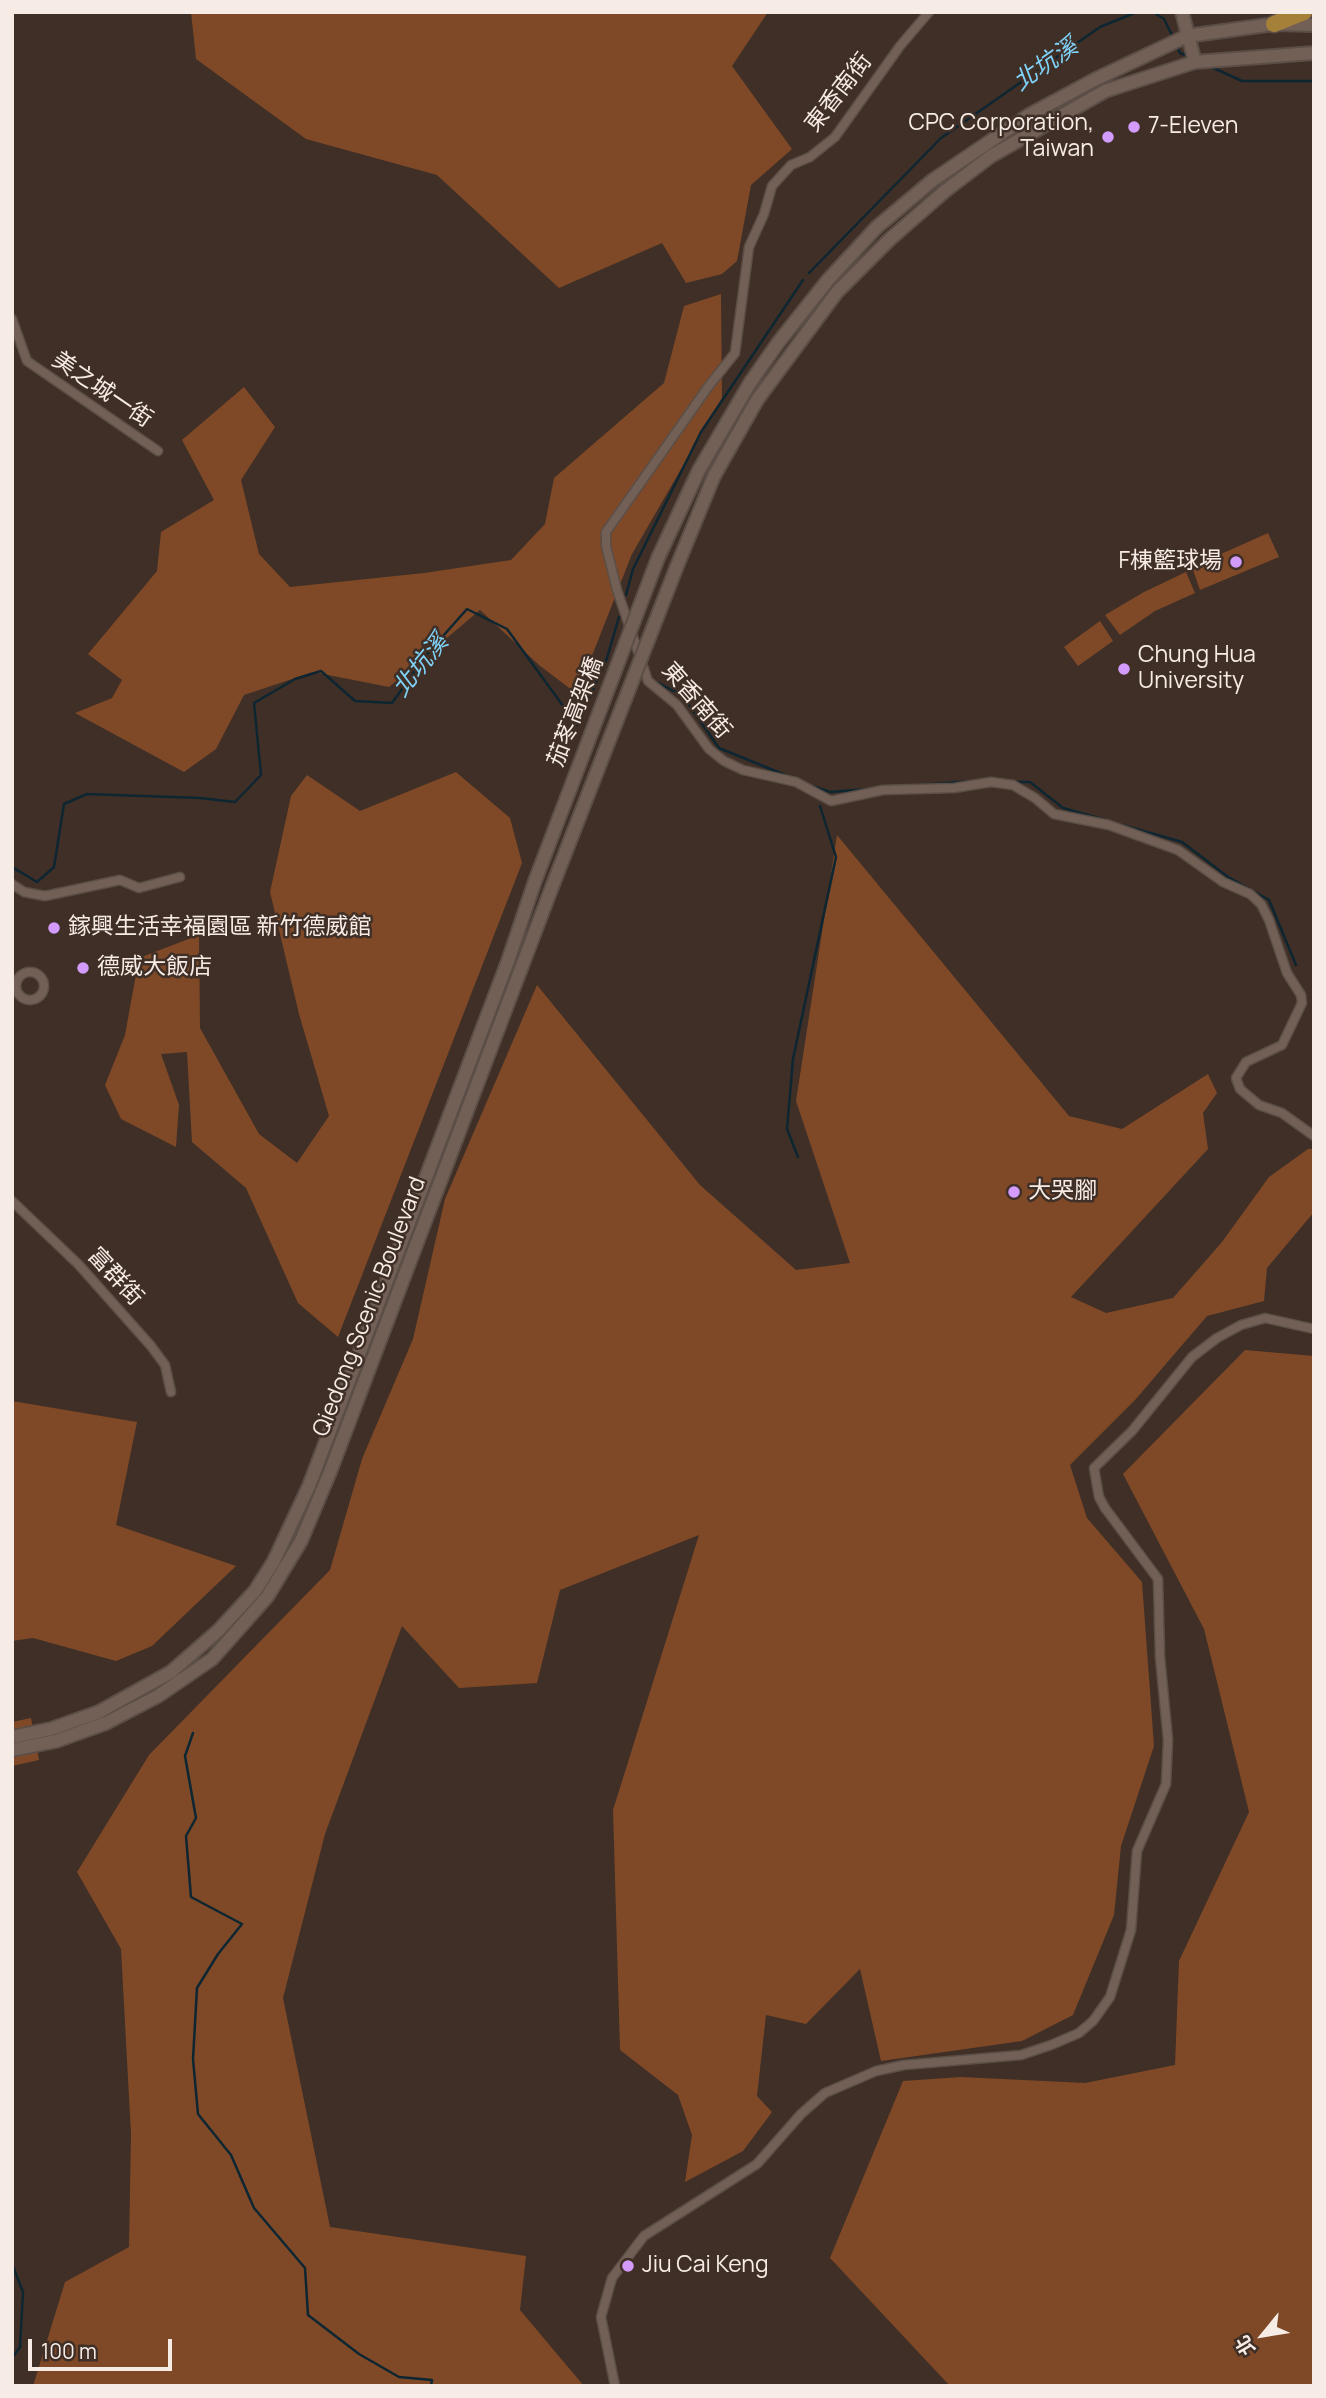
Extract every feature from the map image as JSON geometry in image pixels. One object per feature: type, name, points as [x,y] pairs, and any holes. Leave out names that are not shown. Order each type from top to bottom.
[{"type":"highway","points":[[1274,24],[1304,12]]},
{"type":"street","name":"東香南街","points":[[929,12],[900,46],[835,137],[810,157],[791,165],[772,186],[764,214],[749,247],[736,354],[708,387],[606,532],[606,546],[617,590],[648,681],[677,705],[709,748],[724,761],[743,770],[784,778],[831,801],[883,790],[954,788],[980,782],[1013,785],[1054,814],[1110,825],[1159,841],[1178,850],[1223,882],[1250,894],[1261,904],[1269,920],[1287,973],[1301,995],[1302,1003],[1282,1045],[1246,1062],[1236,1078],[1240,1089],[1259,1105],[1282,1113],[1314,1136]]},
{"type":"street","points":[[1182,12],[1195,62],[1314,53]]},
{"type":"street","points":[[1187,36],[1274,24],[1314,24]]},
{"type":"street","name":"茄苳高架橋","points":[[535,881],[658,558],[699,470],[750,383],[828,280],[877,227],[933,180],[1029,116],[1096,79],[1187,36]]},
{"type":"street","name":"茄苳高架橋","points":[[552,887],[714,476],[757,400],[837,292],[889,240],[991,156],[1105,90],[1195,62]]},
{"type":"street","name":"美之城一街","points":[[12,318],[27,361],[158,451]]},
{"type":"street","points":[[12,884],[24,892],[45,896],[120,880],[139,888],[180,877]]},
{"type":"street","name":"Qiedong Scenic Boulevard","points":[[12,1737],[51,1729],[99,1712],[151,1684],[199,1650],[255,1591],[292,1528],[508,961],[535,881]]},
{"type":"street","name":"Qiedong Scenic Boulevard","points":[[12,1750],[56,1741],[106,1723],[158,1696],[212,1659],[267,1597],[302,1541],[552,887]]},
{"type":"street","name":"富群街","points":[[12,1201],[79,1265],[151,1346],[165,1365],[171,1392]]},
{"type":"street","points":[[615,2386],[601,2317],[612,2278],[644,2236],[757,2164],[801,2113],[825,2093],[876,2071],[1021,2055],[1041,2049],[1079,2032],[1093,2021],[1110,1997],[1131,1930],[1137,1851],[1166,1784],[1168,1740],[1160,1657],[1158,1579],[1099,1497],[1094,1468],[1132,1431],[1192,1357],[1217,1338],[1241,1325],[1265,1318],[1314,1329]]},
{"type":"shaded area","points":[[191,12],[768,12],[732,66],[792,149],[751,185],[737,261],[722,274],[686,283],[662,243],[559,288],[437,175],[306,139],[196,59]]},
{"type":"shaded area","points":[[721,294],[722,398],[632,554],[577,694],[539,665],[480,610],[389,687],[313,672],[244,695],[216,749],[184,772],[75,713],[112,698],[122,680],[88,654],[157,571],[161,532],[214,500],[182,440],[244,387],[275,427],[241,480],[259,554],[290,587],[424,573],[511,560],[545,524],[554,478],[664,383],[684,306]]},
{"type":"shaded area","name":"F棟籃球場","points":[[1268,533],[1279,557],[1200,590],[1192,567]]},
{"type":"shaded area","points":[[1186,572],[1195,593],[1155,611],[1120,635],[1105,615],[1144,592]]},
{"type":"shaded area","points":[[1100,621],[1113,641],[1078,666],[1064,647]]},
{"type":"shaded area","points":[[456,772],[510,818],[522,863],[338,1337],[298,1303],[246,1188],[192,1142],[187,1052],[161,1054],[179,1105],[176,1147],[121,1119],[105,1085],[125,1035],[139,958],[199,935],[200,1028],[259,1134],[297,1163],[329,1116],[299,1014],[270,892],[291,796],[307,775],[360,811]]},
{"type":"shaded area","points":[[837,835],[1069,1116],[1122,1129],[1208,1074],[1217,1093],[1203,1113],[1208,1149],[1071,1297],[1106,1313],[1173,1298],[1222,1242],[1269,1177],[1308,1149],[1314,1149],[1314,1212],[1267,1268],[1264,1301],[1207,1316],[1135,1400],[1070,1465],[1087,1518],[1142,1582],[1154,1746],[1121,1846],[1114,1915],[1073,2015],[1022,2041],[881,2061],[860,1969],[806,2024],[766,2015],[757,2096],[772,2112],[743,2151],[685,2182],[692,2135],[678,2095],[620,2050],[613,1810],[699,1535],[560,1590],[537,1683],[459,1688],[402,1626],[325,1834],[283,1998],[330,2227],[526,2256],[520,2310],[584,2386],[33,2386],[65,2282],[129,2247],[131,2134],[121,1949],[77,1872],[149,1755],[330,1570],[362,1459],[413,1339],[445,1199],[537,985],[700,1185],[796,1270],[850,1263],[796,1101]]},
{"type":"shaded area","points":[[1245,1350],[1314,1356],[1314,2386],[950,2386],[830,2258],[903,2081],[961,2077],[1085,2083],[1175,2065],[1179,1961],[1249,1812],[1204,1629],[1123,1474]]},
{"type":"shaded area","points":[[12,1401],[137,1422],[116,1525],[236,1566],[152,1646],[116,1661],[33,1638],[12,1641]]},
{"type":"shaded area","points":[[31,1718],[39,1760],[12,1766],[12,1722]]},
{"type":"waterway","name":"北坑溪","points":[[809,273],[941,138],[1100,27],[1137,12]]},
{"type":"waterway","points":[[1153,12],[1164,19],[1173,37]]},
{"type":"waterway","points":[[1177,46],[1180,53],[1190,57]]},
{"type":"waterway","points":[[1209,66],[1242,81],[1314,81]]},
{"type":"waterway","name":"北坑溪","points":[[626,595],[633,569],[701,432],[803,280]]},
{"type":"waterway","name":"北坑溪","points":[[12,867],[37,882],[54,867],[64,804],[87,794],[200,798],[235,802],[261,775],[254,703],[295,679],[321,671],[355,701],[392,703],[427,654],[467,609],[507,629],[577,725],[607,658],[619,617]]},
{"type":"waterway","points":[[656,682],[682,695],[719,748],[790,777]]},
{"type":"waterway","points":[[809,785],[830,792],[972,781]]},
{"type":"waterway","points":[[1014,782],[1030,782],[1063,808],[1109,821]]},
{"type":"waterway","points":[[798,1157],[787,1129],[793,1059],[836,857],[820,806]]},
{"type":"waterway","points":[[1115,823],[1182,842],[1228,877],[1269,900],[1296,965]]},
{"type":"waterway","name":"Jiu Cai Keng","points":[[193,1733],[185,1756],[196,1818],[186,1836],[191,1897],[242,1924],[218,1954],[197,1988],[193,2059],[198,2114],[231,2155],[254,2208],[305,2268],[308,2315],[359,2354],[399,2377],[432,2380],[431,2386]]},
{"type":"waterway","name":"北坑溪","points":[[12,2264],[23,2292],[20,2347],[12,2358]]},
{"type":"place","name":"7-Eleven","points":[[1134,127]]},
{"type":"place","name":"CPC Corporation, Taiwan","points":[[1108,137]]},
{"type":"place","name":"F棟籃球場","points":[[1236,562]]},
{"type":"place","name":"Chung Hua University","points":[[1124,669]]},
{"type":"place","name":"鎵興生活幸福園區 新竹德威館","points":[[54,928]]},
{"type":"place","name":"德威大飯店","points":[[83,968]]},
{"type":"place","name":"大哭腳","points":[[1014,1192]]},
{"type":"place","name":"Jiu Cai Keng","points":[[628,2266]]}]
